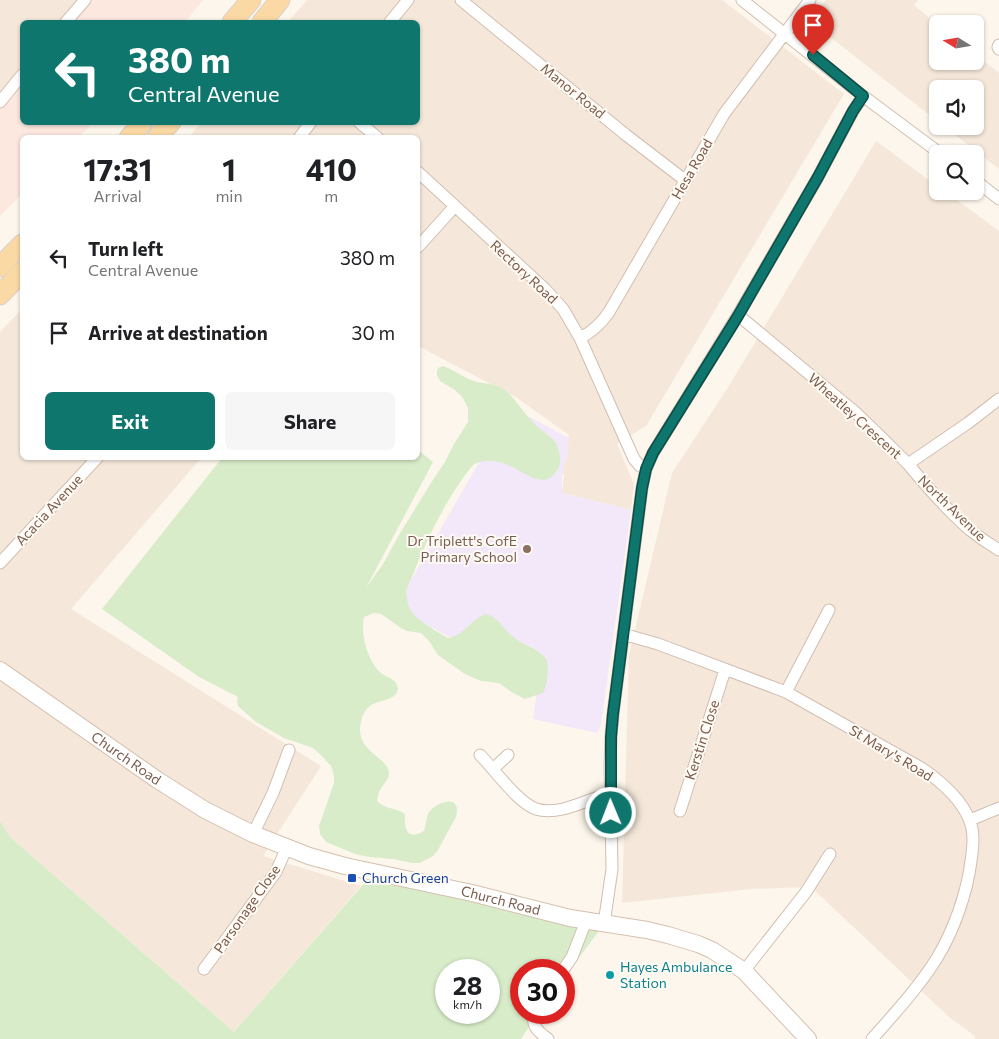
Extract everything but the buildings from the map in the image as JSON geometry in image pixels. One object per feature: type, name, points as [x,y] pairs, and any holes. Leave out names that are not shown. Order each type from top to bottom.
[{"type":"main road","points":[[234,20],[251,0]]},
{"type":"main road","points":[[264,20],[280,0]]},
{"type":"main road","points":[[132,135],[140,125]]},
{"type":"main road","points":[[160,135],[168,125]]},
{"type":"main road","points":[[0,267],[20,246]]},
{"type":"main road","points":[[0,295],[20,274]]},
{"type":"street","points":[[68,20],[85,0]]},
{"type":"street","points":[[392,20],[408,0]]},
{"type":"street","name":"Manor Road","points":[[461,0],[686,181]]},
{"type":"street","points":[[742,0],[863,96],[929,145]]},
{"type":"street","name":"Hesa Road","points":[[580,338],[592,331],[603,320],[724,114],[810,0]]},
{"type":"street","points":[[0,102],[20,77]]},
{"type":"street","points":[[604,924],[612,869],[611,737],[646,469],[653,453],[738,316],[863,96]]},
{"type":"street","points":[[363,125],[374,135]]},
{"type":"street","name":"Rectory Road","points":[[420,174],[555,299],[563,309],[580,338],[634,459],[640,466],[646,469]]},
{"type":"street","points":[[984,187],[999,199]]},
{"type":"street","points":[[420,244],[455,206]]},
{"type":"street","name":"Wheatley Crescent","points":[[738,316],[854,412],[908,464],[968,423],[999,399]]},
{"type":"street","name":"Acacia Avenue","points":[[0,563],[95,460]]},
{"type":"street","name":"North Avenue","points":[[908,464],[935,496],[971,530],[999,550]]},
{"type":"street","points":[[786,692],[829,610]]},
{"type":"street","name":"St Mary's Road","points":[[623,634],[658,644],[786,692],[923,769],[938,780],[965,810],[972,829],[973,842],[970,868],[960,906],[950,931],[937,958],[922,979],[872,1039]]},
{"type":"street","name":"Church Road","points":[[0,670],[156,779],[205,810],[253,834],[309,856],[345,866],[472,893],[570,918],[647,930],[683,939],[712,950],[744,971],[808,1039]]},
{"type":"street","name":"Kerstin Close","points":[[680,811],[725,670]]},
{"type":"street","points":[[253,834],[273,793],[289,750]]},
{"type":"street","points":[[493,769],[508,755]]},
{"type":"street","points":[[480,756],[524,802],[544,811],[563,809],[598,796],[611,794]]},
{"type":"street","points":[[970,820],[999,808]]},
{"type":"street","name":"Parsonage Close","points":[[204,969],[276,872],[287,847]]},
{"type":"street","points":[[744,971],[806,892],[830,854]]},
{"type":"street","points":[[571,959],[586,921]]},
{"type":"street","points":[[534,1024],[535,1028],[548,1039]]},
{"type":"shaded area","points":[[0,0],[85,0],[68,20],[20,20],[20,77],[0,102]]},
{"type":"shaded area","points":[[85,0],[203,0],[187,20],[68,20]]},
{"type":"shaded area","points":[[307,0],[722,0],[844,94],[646,426],[617,444],[634,484],[631,510],[562,493],[564,474],[561,473],[569,435],[517,398],[420,347],[420,135],[191,135],[199,125],[420,125],[420,20],[290,20]]},
{"type":"shaded area","points":[[826,0],[918,0],[914,5],[929,17],[929,70],[984,70],[984,61],[999,73],[999,169],[984,157],[984,145],[968,145],[956,135],[984,135],[984,80],[929,80],[929,115],[810,21]]},
{"type":"shaded area","points":[[20,77],[20,125],[91,125],[81,135],[20,135],[20,196],[0,216],[0,102]]},
{"type":"shaded area","points":[[876,141],[929,180],[929,200],[957,200],[999,231],[999,1039],[975,1039],[975,1036],[949,1017],[811,887],[751,889],[622,903],[629,655],[672,473],[727,389]]},
{"type":"shaded area","points":[[20,311],[20,460],[199,460],[71,609],[321,766],[263,856],[361,886],[234,1032],[10,837],[0,821],[0,332]]},
{"type":"shaded area","name":"Dr Triplett's CofE Primary School","points":[[511,407],[569,438],[567,460],[565,460],[562,476],[562,493],[631,510],[601,725],[597,733],[533,719],[538,684],[395,608]]},
{"type":"green space","points":[[443,366],[473,381],[497,386],[507,392],[534,423],[556,443],[560,454],[560,464],[551,478],[545,480],[531,477],[511,466],[496,462],[483,461],[472,466],[438,519],[406,590],[409,607],[415,616],[448,638],[459,634],[480,616],[486,614],[499,622],[512,636],[536,650],[546,659],[548,671],[543,693],[525,699],[499,683],[481,681],[465,674],[438,655],[421,633],[407,631],[381,614],[374,613],[364,617],[364,640],[369,656],[382,674],[395,681],[398,690],[394,696],[373,704],[368,708],[363,714],[361,722],[360,732],[362,740],[383,762],[389,773],[387,780],[379,791],[377,801],[383,806],[405,814],[406,829],[410,834],[414,835],[424,831],[429,813],[439,804],[444,802],[453,803],[456,805],[457,810],[456,817],[438,850],[433,856],[420,863],[413,863],[355,854],[326,842],[320,834],[319,826],[334,783],[334,776],[331,766],[322,756],[313,748],[284,738],[256,722],[238,706],[238,697],[199,677],[102,609],[220,460],[420,460],[420,452],[433,462],[366,588],[383,564],[468,422],[468,408],[463,398],[455,390],[440,381],[437,375],[438,368]]},
{"type":"green space","points":[[0,821],[10,837],[234,1032],[374,872],[604,924],[575,963],[575,959],[510,959],[510,1024],[531,1024],[521,1039],[0,1039]]},
{"type":"place","name":"Dr Triplett's CofE Primary School","points":[[527,549]]},
{"type":"place","name":"Church Green","points":[[352,878]]},
{"type":"place","name":"Hayes Ambulance Station","points":[[610,975]]},
{"type":"route","points":[[611,813],[610,767],[613,714],[646,469],[653,453],[738,316],[863,96],[813,55]]}]
